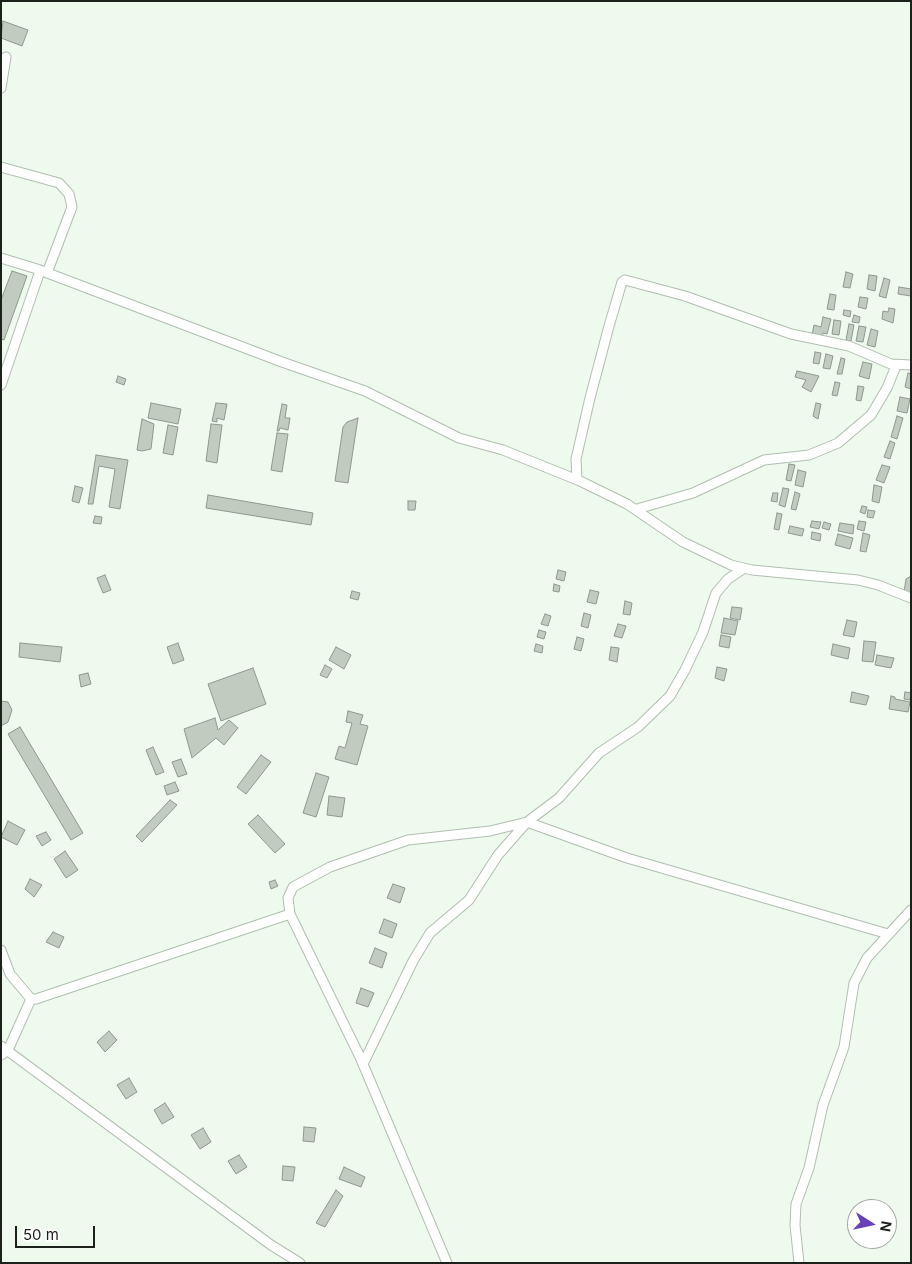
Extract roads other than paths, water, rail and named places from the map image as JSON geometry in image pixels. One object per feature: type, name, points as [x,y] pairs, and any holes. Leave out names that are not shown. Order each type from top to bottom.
[{"type":"street","points":[[1,88],[6,57]]},
{"type":"street","points":[[1,167],[59,184],[69,194],[72,208],[44,272],[1,386]]},
{"type":"street","points":[[1,258],[44,272],[282,362],[365,391],[459,438],[502,450],[577,480],[637,509],[665,532],[683,542],[742,569],[858,580],[878,585],[911,598]]},
{"type":"street","points":[[577,480],[576,459],[590,398],[624,280],[685,296],[791,334],[849,346],[896,366],[911,365]]},
{"type":"street","points":[[637,509],[693,493],[764,460],[810,454],[838,443],[854,432],[871,415],[887,388],[896,366]]},
{"type":"street","points":[[363,1064],[422,944],[430,933],[468,900],[498,855],[527,822],[559,798],[599,753],[638,727],[670,696],[699,640],[716,593],[728,579],[742,569]]},
{"type":"street","points":[[447,1263],[363,1064],[290,914],[288,898],[293,887],[330,867],[408,840],[482,833],[527,822],[627,858],[888,934]]},
{"type":"street","points":[[799,1263],[795,1225],[796,1204],[809,1168],[826,1098],[844,1048],[852,989],[866,958],[911,910]]},
{"type":"street","points":[[30,999],[36,999],[290,914]]},
{"type":"street","points":[[1,950],[10,974],[30,999]]},
{"type":"street","points":[[30,999],[3,1050],[270,1245],[300,1263]]}]
